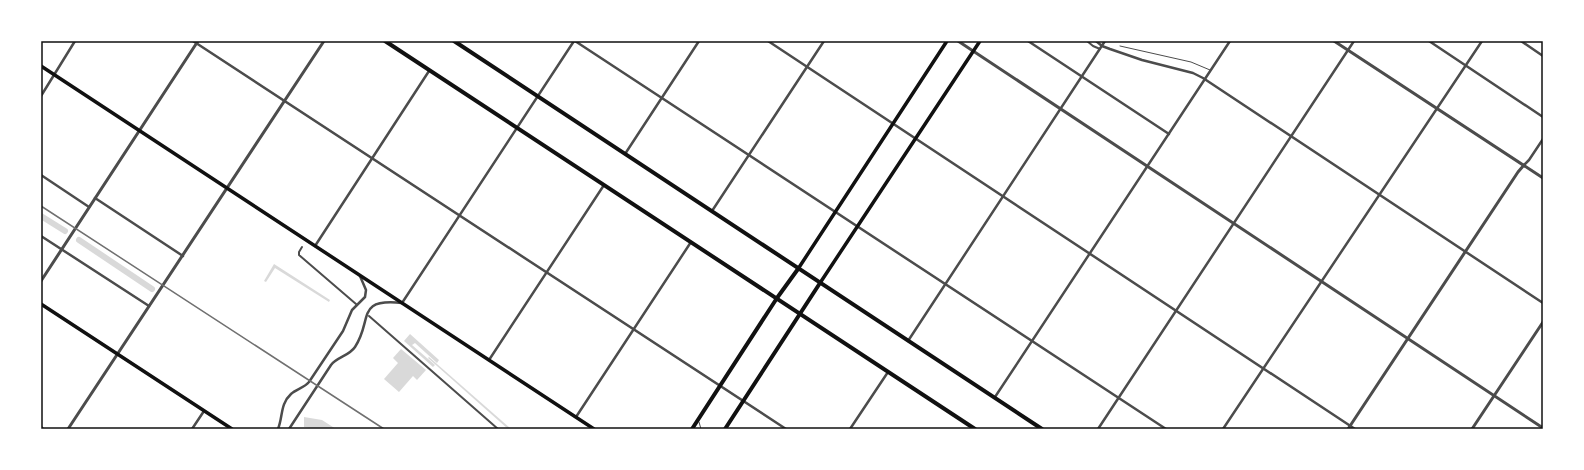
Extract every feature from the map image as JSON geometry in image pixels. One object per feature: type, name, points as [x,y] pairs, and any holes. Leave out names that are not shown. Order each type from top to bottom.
[{"type":"main road","points":[[385,41],[974,429]]},
{"type":"main road","points":[[454,41],[1042,429]]},
{"type":"main road","points":[[692,429],[947,41]]},
{"type":"main road","points":[[725,429],[980,41]]},
{"type":"main road","points":[[41,66],[594,429]]},
{"type":"main road","points":[[41,304],[232,429]]},
{"type":"street","points":[[41,96],[75,41]]},
{"type":"street","points":[[68,429],[324,41]]},
{"type":"street","points":[[289,429],[330,365],[337,359],[349,353],[356,346],[372,307],[382,302],[402,303],[575,41],[1166,429]]},
{"type":"street","points":[[625,154],[699,41]]},
{"type":"street","points":[[768,41],[1264,368],[1350,428],[1355,429]]},
{"type":"street","points":[[712,212],[824,41]]},
{"type":"street","points":[[958,41],[1543,428]]},
{"type":"street","points":[[1028,41],[1169,134]]},
{"type":"street","points":[[1087,41],[1093,46],[1193,73],[1205,79],[1543,303]]},
{"type":"street","points":[[1096,41],[1101,47]]},
{"type":"street","points":[[908,341],[1105,41]]},
{"type":"street","points":[[995,398],[1230,41]]},
{"type":"street","points":[[1334,41],[1543,178]]},
{"type":"street","points":[[1098,429],[1354,41]]},
{"type":"street","points":[[1430,41],[1543,117]]},
{"type":"street","points":[[1223,429],[1482,41]]},
{"type":"street","points":[[1521,41],[1543,56]]},
{"type":"street","points":[[41,281],[196,42],[786,429]]},
{"type":"street","points":[[315,246],[430,70]]},
{"type":"street","points":[[1350,428],[1518,172],[1529,160],[1543,138]]},
{"type":"street","points":[[41,174],[89,207]]},
{"type":"street","points":[[489,360],[604,185]]},
{"type":"street","points":[[95,198],[183,256]]},
{"type":"street","points":[[41,236],[150,306]]},
{"type":"street","points":[[576,417],[691,242]]},
{"type":"street","points":[[302,247],[299,252],[300,256],[356,304]]},
{"type":"street","points":[[278,429],[282,407],[286,399],[294,392],[305,387],[309,382],[343,331],[352,310],[365,297],[366,290],[360,276]]},
{"type":"street","points":[[369,316],[498,429]]},
{"type":"street","points":[[1472,429],[1543,322]]},
{"type":"street","points":[[850,429],[888,372]]},
{"type":"street","points":[[192,429],[204,411]]},
{"type":"lane","points":[[1120,46],[1191,62],[1211,70]]},
{"type":"lane","points":[[698,419],[701,429]]},
{"type":"shaded area","points":[[274,264],[330,300],[329,302],[275,268],[266,282],[264,281]]},
{"type":"shaded area","points":[[410,334],[439,360],[437,363],[415,343],[412,345],[435,365],[433,367],[404,341]]},
{"type":"shaded area","points":[[401,349],[426,370],[417,380],[413,376],[399,392],[384,379],[398,363],[393,358]]},
{"type":"shaded area","points":[[429,357],[511,429],[508,429],[428,358]]},
{"type":"shaded area","points":[[304,417],[322,420],[336,429],[304,427]]},
{"type":"waterway","points":[[41,216],[65,231]]},
{"type":"waterway","points":[[79,240],[152,289]]},
{"type":"railway","points":[[41,206],[384,429]]}]
